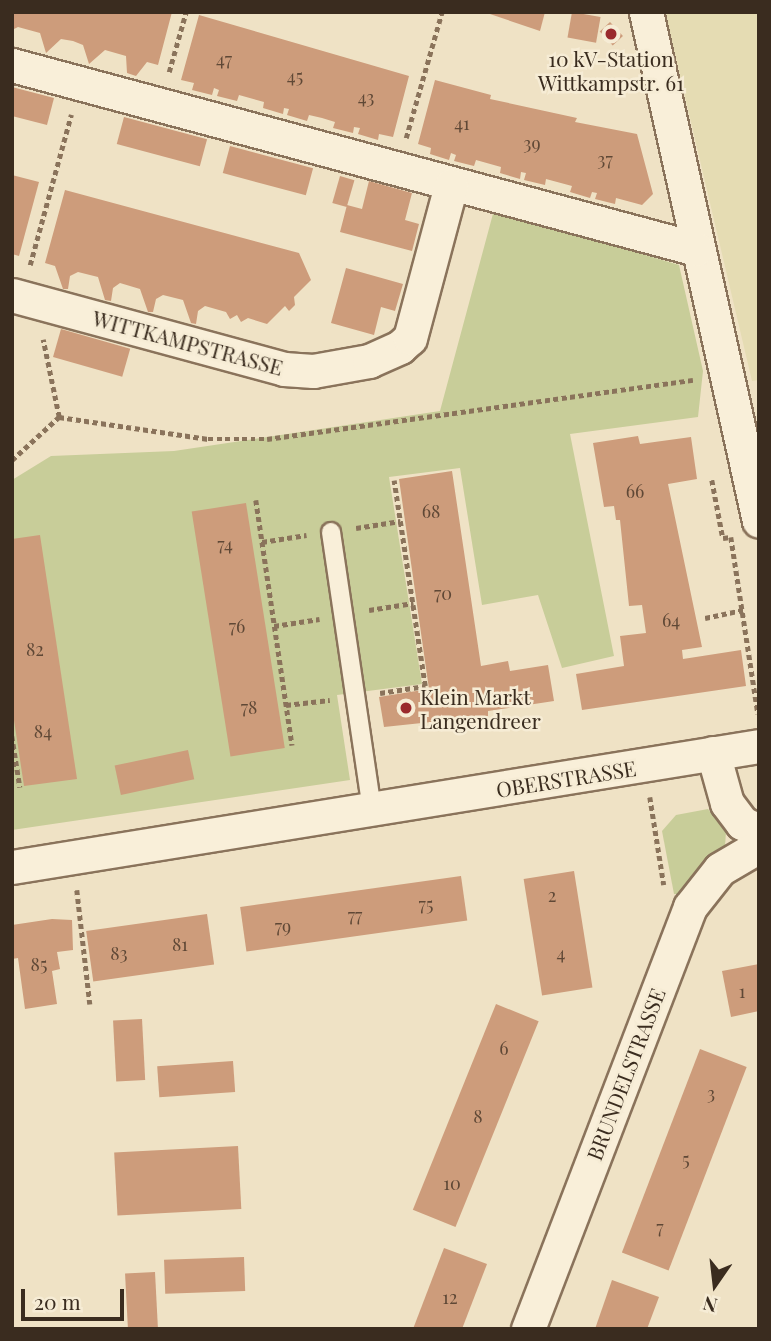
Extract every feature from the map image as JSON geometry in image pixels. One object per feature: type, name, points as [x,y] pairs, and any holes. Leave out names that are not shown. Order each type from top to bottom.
[{"type":"street","points":[[646,12],[759,521]]},
{"type":"street","points":[[12,65],[80,80],[159,106],[697,249]]},
{"type":"street","name":"WITTKAMPSTRASSE","points":[[23,298],[284,369],[313,370],[369,361],[401,347],[410,338],[451,185]]},
{"type":"street","name":"OBERSTRASSE","points":[[12,867],[759,746]]},
{"type":"street","points":[[713,754],[727,803],[742,823],[759,831]]},
{"type":"street","name":"BRUNDELSTRASSE","points":[[528,1329],[678,936],[704,884],[759,846]]},
{"type":"lane","points":[[331,532],[372,810]]},
{"type":"path","points":[[159,106],[186,12]]},
{"type":"path","points":[[397,169],[442,12]]},
{"type":"path","points":[[59,417],[23,298],[80,80]]},
{"type":"path","points":[[59,417],[208,439],[267,439],[726,375]]},
{"type":"path","points":[[12,460],[59,417]]},
{"type":"path","points":[[710,468],[723,538],[731,537],[759,722]]},
{"type":"path","points":[[394,480],[425,687]]},
{"type":"path","points":[[256,500],[292,745]]},
{"type":"path","points":[[705,618],[743,610]]},
{"type":"path","points":[[12,736],[20,787]]},
{"type":"path","points":[[645,765],[667,900],[678,936]]},
{"type":"path","points":[[74,858],[90,1004]]},
{"type":"shaded area","points":[[665,12],[759,12],[759,380],[752,381]]},
{"type":"green space","points":[[494,210],[679,265],[703,371],[698,417],[570,434],[614,656],[562,668],[538,595],[482,605],[460,468],[389,477],[422,684],[337,695],[350,780],[12,830],[12,480],[51,456],[174,451],[440,411]]},
{"type":"green space","points":[[708,809],[726,832],[725,846],[681,894],[674,894],[662,831],[676,815]]},
{"type":"building","points":[[12,12],[172,12],[158,65],[147,62],[136,76],[127,73],[126,56],[105,50],[89,64],[83,45],[73,41],[61,39],[46,53],[40,33],[18,27],[12,30]]},
{"type":"building","points":[[484,12],[545,12],[540,31]]},
{"type":"building","points":[[572,12],[601,17],[596,43],[567,38]]},
{"type":"building","points":[[199,15],[409,76],[393,137],[379,134],[378,140],[358,134],[360,128],[354,127],[353,133],[333,128],[335,122],[309,115],[307,121],[287,115],[289,109],[284,108],[283,114],[263,108],[264,102],[239,95],[237,101],[217,96],[219,90],[214,88],[212,95],[192,90],[194,83],[181,80]]},
{"type":"building","name":"10 kV-Station Wittkampstr. 61","points":[[610,22],[623,36],[613,45],[600,32]]},
{"type":"building","points":[[435,80],[491,95],[490,99],[577,118],[575,122],[637,134],[653,194],[642,205],[616,198],[615,204],[595,199],[597,193],[592,192],[590,198],[570,192],[572,186],[546,179],[545,185],[524,180],[526,173],[521,172],[520,179],[500,173],[501,167],[476,160],[474,166],[454,161],[456,155],[451,153],[449,160],[430,154],[431,148],[418,144]]},
{"type":"building","points":[[12,87],[54,98],[47,125],[12,116]]},
{"type":"building","points":[[124,117],[207,139],[200,166],[117,144]]},
{"type":"building","points":[[230,146],[313,168],[306,195],[223,173]]},
{"type":"building","points":[[12,175],[39,182],[19,256],[12,254]]},
{"type":"building","points":[[340,176],[354,180],[347,207],[332,203]]},
{"type":"building","points":[[369,181],[412,193],[405,220],[419,224],[412,251],[340,232],[347,205],[362,209]]},
{"type":"building","points":[[65,190],[299,253],[311,280],[294,297],[295,305],[289,311],[285,306],[267,324],[248,318],[241,322],[237,315],[230,319],[226,312],[205,306],[198,311],[196,324],[191,323],[183,300],[163,295],[156,299],[153,312],[148,312],[140,289],[120,283],[113,288],[111,301],[105,300],[98,277],[78,272],[70,276],[68,289],[63,289],[55,266],[45,263]]},
{"type":"building","points":[[346,268],[403,284],[395,311],[381,307],[374,335],[331,323]]},
{"type":"building","points":[[61,329],[130,349],[122,377],[53,357]]},
{"type":"building","points":[[638,436],[640,444],[691,437],[697,479],[668,484],[702,647],[682,650],[683,659],[741,650],[746,686],[582,710],[576,674],[624,666],[620,636],[646,633],[642,605],[629,606],[620,520],[616,520],[614,506],[604,507],[593,443]]},
{"type":"building","points":[[452,471],[481,666],[508,661],[510,671],[548,665],[554,701],[488,711],[488,716],[384,727],[379,697],[429,689],[399,479]]},
{"type":"building","points":[[246,503],[285,748],[230,757],[192,512]]},
{"type":"building","points":[[40,535],[77,779],[24,786],[12,707],[12,539]]},
{"type":"building","points":[[188,750],[194,779],[121,795],[115,766]]},
{"type":"building","points":[[574,871],[592,988],[542,996],[524,879]]},
{"type":"building","points":[[461,876],[467,921],[246,952],[240,907]]},
{"type":"building","points":[[207,914],[214,965],[93,981],[86,931]]},
{"type":"building","points":[[52,919],[72,920],[73,950],[57,952],[60,969],[52,971],[57,1004],[25,1009],[18,958],[12,959],[12,925]]},
{"type":"building","points":[[759,964],[759,1011],[731,1017],[722,971]]},
{"type":"building","points":[[496,1004],[539,1021],[455,1227],[413,1210]]},
{"type":"building","points":[[142,1019],[145,1080],[116,1081],[113,1021]]},
{"type":"building","points":[[700,1049],[747,1067],[669,1270],[622,1253]]},
{"type":"building","points":[[233,1061],[235,1092],[159,1097],[157,1066]]},
{"type":"building","points":[[238,1146],[241,1209],[117,1215],[114,1152]]},
{"type":"building","points":[[444,1248],[487,1264],[462,1329],[413,1329]]},
{"type":"building","points":[[244,1257],[245,1291],[165,1294],[164,1260]]},
{"type":"building","points":[[155,1272],[158,1329],[128,1329],[125,1274]]},
{"type":"building","points":[[612,1280],[659,1297],[647,1329],[595,1329]]},
{"type":"place","name":"10 kV-Station Wittkampstr. 61","points":[[611,34]]},
{"type":"place","name":"Klein Markt Langendreer","points":[[406,708]]}]
